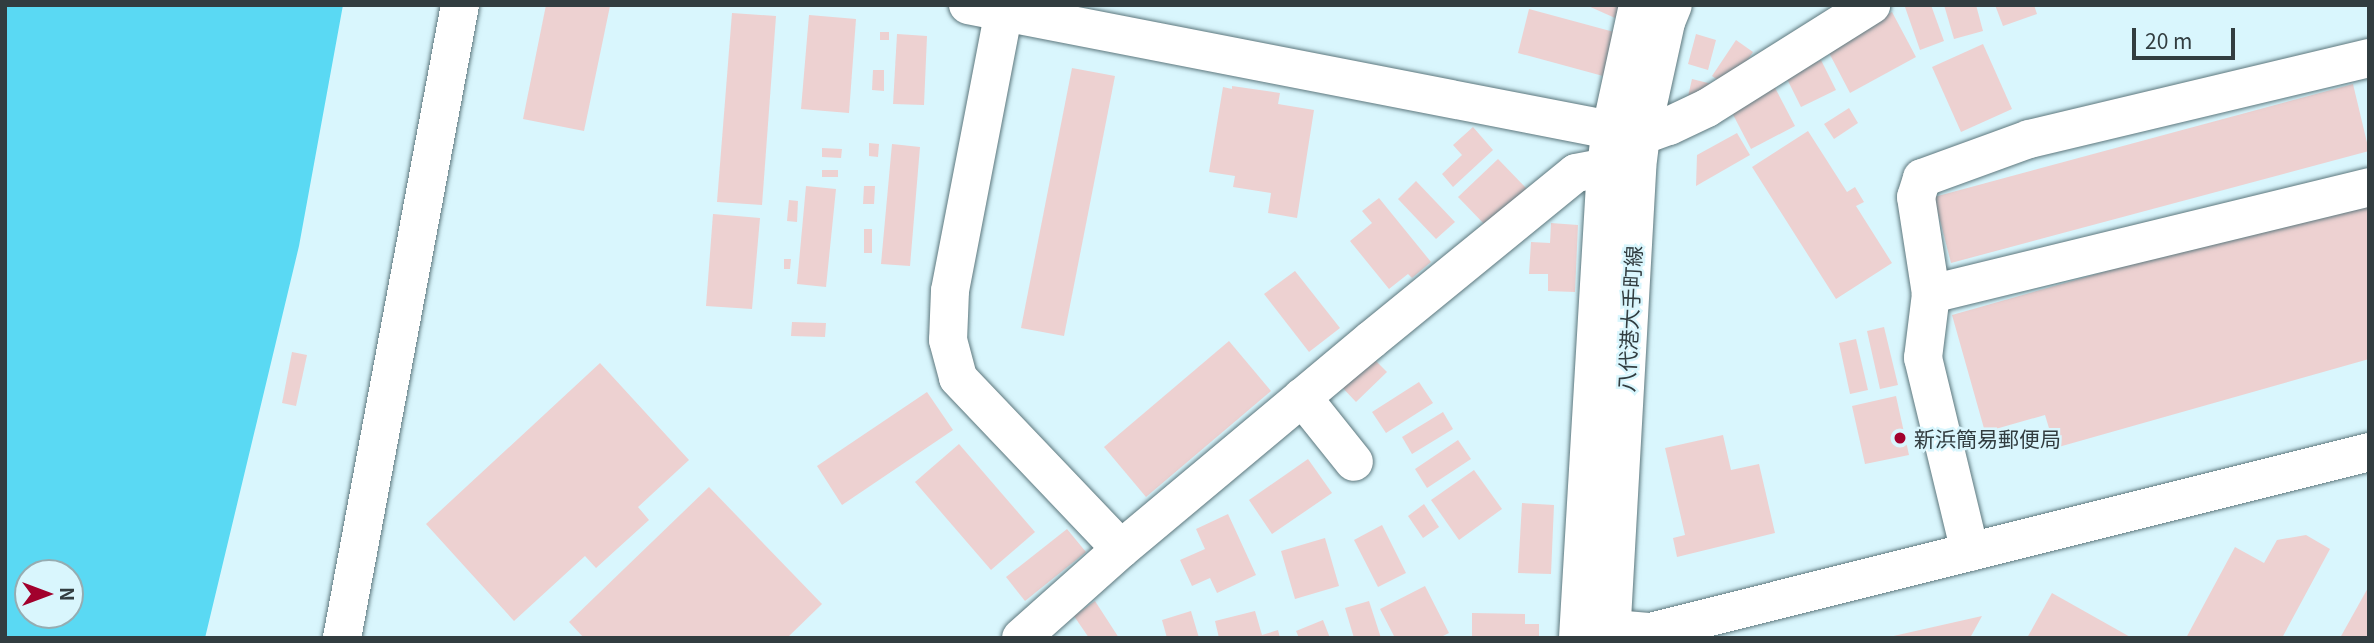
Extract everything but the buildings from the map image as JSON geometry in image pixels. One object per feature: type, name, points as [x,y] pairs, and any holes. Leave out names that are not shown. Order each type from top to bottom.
[{"type":"street","points":[[342,638],[392,357],[460,5]]},
{"type":"street","name":"八代港大手町線","points":[[1595,633],[1624,150],[1639,5]]},
{"type":"street","name":"八代港大手町線","points":[[1624,150],[1673,5]]},
{"type":"street","points":[[1021,638],[1302,397],[1576,173],[1707,108],[1871,5]]},
{"type":"street","points":[[1121,550],[958,378],[948,340],[950,292],[992,8],[1624,150]]},
{"type":"street","points":[[1970,552],[1923,358],[1931,294],[1916,197],[1922,178],[2029,139],[2369,58]]},
{"type":"street","points":[[1931,294],[2369,187]]},
{"type":"street","points":[[1302,397],[1354,461]]},
{"type":"street","points":[[1595,633],[1650,632],[2369,452]]},
{"type":"water","points":[[5,5],[343,5],[299,246],[205,638],[5,638]]},
{"type":"place","name":"新浜簡易郵便局","points":[[1900,438]]}]
